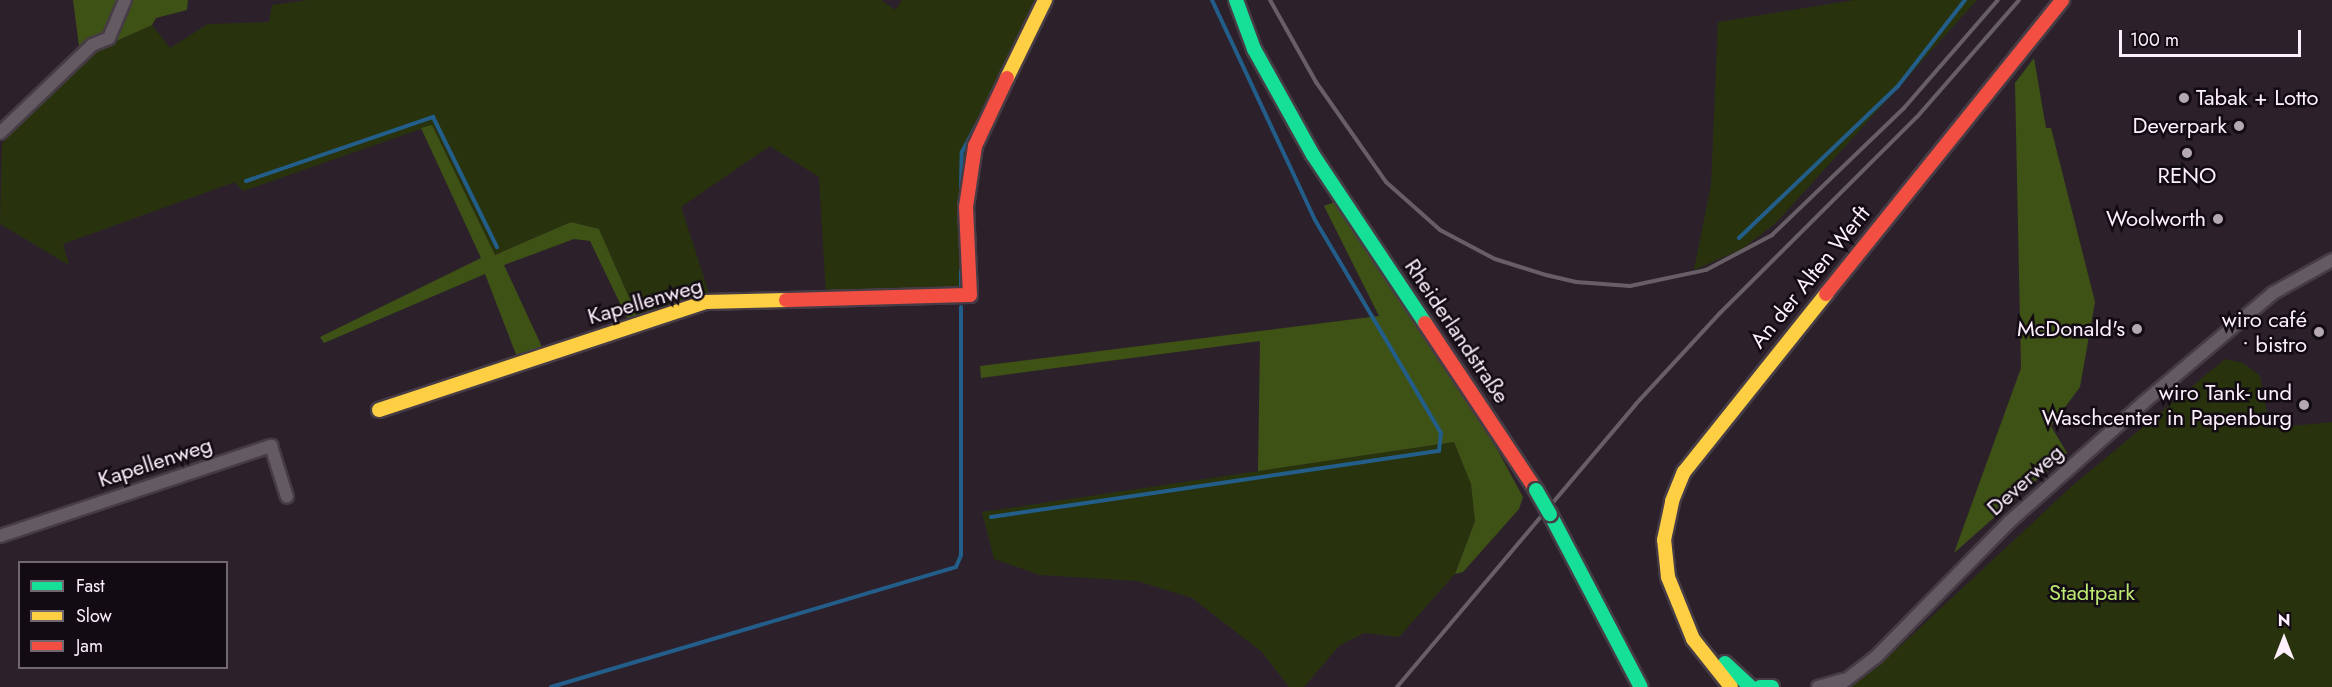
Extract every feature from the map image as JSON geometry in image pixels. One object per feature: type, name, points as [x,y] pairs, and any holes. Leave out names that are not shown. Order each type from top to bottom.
[{"type":"street","points":[[0,133],[92,45],[109,38],[125,0]]},
{"type":"street","name":"Kapellenweg","points":[[379,410],[705,302],[970,295],[966,207],[975,146],[1045,0]]},
{"type":"street","name":"Rheiderlandstraße","points":[[1236,0],[1254,49],[1313,155],[1536,490],[1641,687]]},
{"type":"street","name":"An der Alten Werft","points":[[1731,687],[1693,639],[1668,577],[1664,540],[1672,501],[1684,472],[2062,0]]},
{"type":"street","name":"Deverweg","points":[[1818,687],[1840,683],[1876,657],[2009,522],[2143,403],[2273,293],[2332,260]]},
{"type":"street","name":"Kapellenweg","points":[[0,536],[272,446],[287,497]]},
{"type":"street","name":"An der Alten Werft","points":[[1680,609],[1751,687]]},
{"type":"street","points":[[1760,687],[1772,687]]},
{"type":"green space","points":[[73,0],[119,0],[105,35],[79,46]]},
{"type":"green space","points":[[130,0],[188,0],[187,10],[156,18],[152,25],[112,43],[129,13]]},
{"type":"green space","points":[[308,0],[881,0],[895,10],[902,0],[1038,0],[970,144],[965,291],[826,295],[819,177],[770,146],[681,207],[710,296],[638,318],[599,229],[571,222],[495,255],[432,125],[243,191],[235,182],[63,244],[69,265],[0,224],[2,144],[31,110],[95,51],[152,25],[170,48],[208,24],[269,22],[272,5]]},
{"type":"green space","points":[[1855,0],[1977,0],[1776,223],[1742,249],[1694,270],[1711,185],[1718,22]]},
{"type":"green space","points":[[2034,58],[2046,128],[2051,128],[2095,302],[2080,387],[2051,426],[2067,453],[1954,553],[2021,368],[2015,83]]},
{"type":"green space","points":[[432,125],[495,255],[571,222],[599,229],[638,318],[628,320],[590,241],[574,239],[504,265],[543,349],[517,357],[485,274],[324,343],[320,337],[481,258],[421,128]]},
{"type":"green space","points":[[1337,201],[1497,449],[1523,497],[1519,509],[1463,572],[1455,574],[1475,521],[1471,484],[1454,442],[1258,471],[1260,341],[981,378],[980,366],[1379,316],[1324,206]]},
{"type":"green space","name":"Stadtpark","points":[[2225,359],[2243,363],[2260,376],[2270,428],[2332,422],[2332,687],[1851,687],[1881,664],[2072,486]]},
{"type":"green space","points":[[1454,442],[1471,484],[1475,521],[1455,574],[1399,637],[1364,633],[1339,646],[1304,687],[1289,687],[1262,652],[1192,598],[1137,581],[1040,575],[994,559],[982,512]]},
{"type":"waterway","points":[[991,517],[1439,451],[1441,433],[1315,220],[1212,0]]},
{"type":"waterway","points":[[1739,238],[1898,86],[1965,0]]},
{"type":"waterway","points":[[246,181],[433,117],[497,247]]},
{"type":"waterway","points":[[961,191],[962,152],[977,124]]},
{"type":"waterway","points":[[961,270],[961,286]]},
{"type":"waterway","points":[[551,687],[956,567],[961,555],[961,307]]},
{"type":"railway","points":[[1270,0],[1316,82],[1386,182],[1440,230],[1495,259],[1546,275],[1576,282],[1630,286],[1706,270],[1772,235],[1904,108],[1998,0]]},
{"type":"railway","points":[[1397,687],[1636,404],[1719,314],[1917,117],[2019,0]]},
{"type":"traffic: fast","points":[[1236,0],[1254,49],[1313,155],[1425,323]]},
{"type":"traffic: fast","points":[[1536,490],[1550,514]]},
{"type":"traffic: fast","points":[[1550,514],[1641,687]]},
{"type":"traffic: fast","points":[[1725,663],[1751,687]]},
{"type":"traffic: fast","points":[[1760,687],[1772,687]]},
{"type":"traffic: slow","points":[[1007,78],[1045,0]]},
{"type":"traffic: slow","points":[[1731,687],[1693,639],[1668,577],[1664,540],[1672,501],[1684,472],[1826,294]]},
{"type":"traffic: slow","points":[[379,410],[705,302],[786,300]]},
{"type":"traffic: jam","points":[[1826,294],[2062,0]]},
{"type":"traffic: jam","points":[[786,300],[970,295],[966,207],[975,146],[1007,78]]},
{"type":"traffic: jam","points":[[1425,323],[1536,490]]},
{"type":"place","name":"Tabak + Lotto","points":[[2184,98]]},
{"type":"place","name":"Deverpark","points":[[2239,126]]},
{"type":"place","name":"RENO","points":[[2187,153]]},
{"type":"place","name":"Woolworth","points":[[2218,219]]},
{"type":"place","name":"McDonald's","points":[[2137,329]]},
{"type":"place","name":"wiro café • bistro","points":[[2319,332]]},
{"type":"place","name":"wiro Tank- und Waschcenter in Papenburg","points":[[2304,405]]}]
